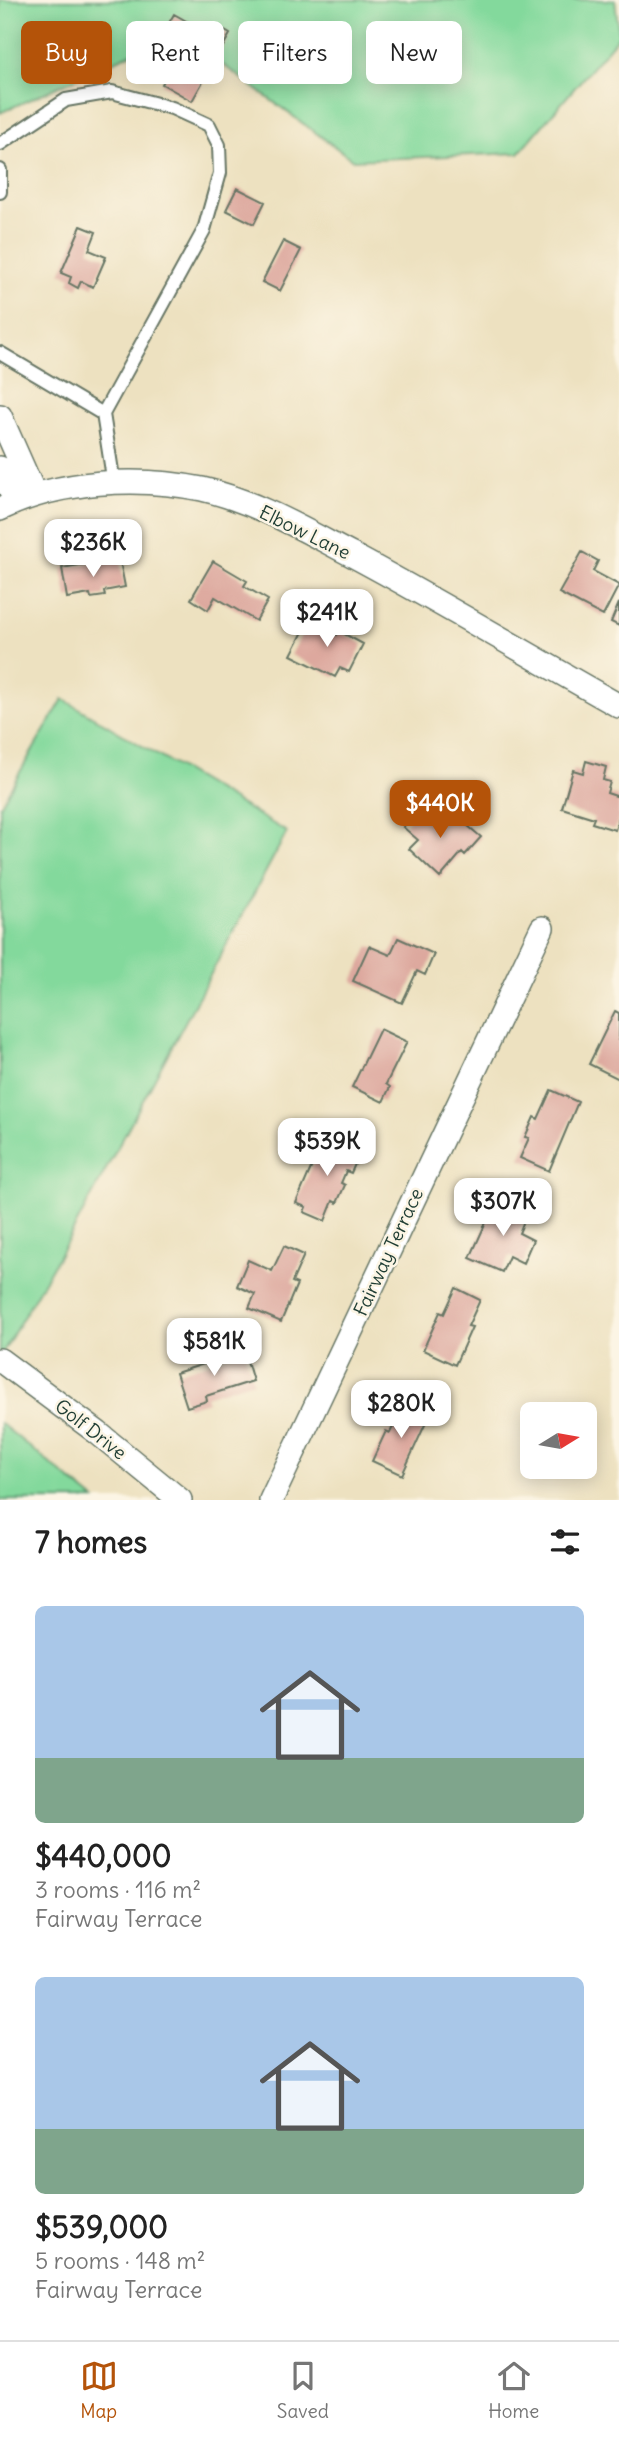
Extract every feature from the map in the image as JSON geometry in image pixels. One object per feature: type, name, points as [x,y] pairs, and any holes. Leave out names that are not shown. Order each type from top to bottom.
[{"type":"street","points":[[0,416],[17,501]]},
{"type":"street","points":[[0,468],[17,501]]},
{"type":"street","name":"Elbow Lane","points":[[17,501],[52,489],[114,484],[160,483],[202,489],[289,522],[418,590],[619,706]]},
{"type":"street","name":"Fairway Terrace","points":[[271,1500],[542,928]]},
{"type":"street","name":"Golf Drive","points":[[0,1360],[98,1433],[180,1500]]},
{"type":"lane","points":[[0,144],[66,100],[112,92],[172,108],[209,125],[219,145],[220,173],[204,230],[103,414],[114,484]]},
{"type":"lane","points":[[0,170],[0,192]]},
{"type":"lane","points":[[0,354],[103,414]]},
{"type":"green space","points":[[0,0],[615,0],[619,36],[519,153],[353,160],[249,84],[352,84],[352,21],[238,21],[238,76],[224,66],[224,21],[126,21],[126,56],[112,62],[112,21],[21,21],[21,84],[64,84],[0,113]]},
{"type":"green space","points":[[63,699],[287,832],[68,1240],[0,1357],[0,806]]},
{"type":"green space","points":[[0,1423],[95,1500],[0,1500]]},
{"type":"building","points":[[174,14],[186,21],[170,21]]},
{"type":"building","points":[[224,30],[230,34],[224,45]]},
{"type":"building","points":[[162,84],[202,84],[192,101]]},
{"type":"building","points":[[237,188],[265,202],[254,224],[226,210]]},
{"type":"building","points":[[81,226],[96,232],[89,250],[106,257],[93,287],[81,281],[78,288],[69,283],[71,277],[61,273]]},
{"type":"building","points":[[283,241],[301,250],[280,291],[262,282]]},
{"type":"building","points":[[582,552],[598,561],[593,571],[619,585],[603,616],[559,593]]},
{"type":"building","points":[[120,561],[125,587],[104,591],[105,596],[91,598],[90,594],[67,598],[62,568]]},
{"type":"building","points":[[213,561],[247,581],[244,586],[268,600],[256,621],[215,597],[208,610],[191,599]]},
{"type":"building","points":[[619,603],[619,626],[611,622]]},
{"type":"building","points":[[309,620],[337,635],[339,631],[363,644],[349,672],[340,668],[335,677],[291,655]]},
{"type":"building","points":[[586,761],[606,767],[603,780],[610,782],[607,793],[619,797],[619,817],[615,830],[592,823],[594,818],[562,808],[573,770],[583,773]]},
{"type":"building","points":[[420,808],[435,823],[443,814],[449,819],[454,814],[481,837],[465,855],[462,852],[440,878],[409,849],[418,840],[403,827]]},
{"type":"building","points":[[398,938],[434,954],[425,975],[417,971],[402,1003],[353,981],[369,946],[390,955]]},
{"type":"building","points":[[615,1011],[619,1013],[619,1079],[589,1064]]},
{"type":"building","points":[[380,1029],[407,1042],[386,1084],[390,1087],[383,1102],[352,1087]]},
{"type":"building","points":[[551,1090],[578,1102],[549,1171],[520,1158],[534,1117],[538,1119]]},
{"type":"building","points":[[324,1138],[360,1153],[351,1173],[346,1171],[341,1183],[345,1185],[337,1203],[333,1201],[325,1221],[304,1212],[306,1207],[296,1203]]},
{"type":"building","points":[[504,1198],[529,1209],[519,1233],[533,1240],[523,1263],[509,1256],[502,1272],[470,1258],[488,1218],[494,1220]]},
{"type":"building","points":[[284,1246],[304,1255],[292,1282],[297,1284],[281,1322],[249,1308],[255,1294],[237,1286],[248,1260],[272,1271]]},
{"type":"building","points":[[456,1288],[480,1300],[468,1326],[472,1327],[455,1365],[423,1350],[440,1312],[444,1314]]},
{"type":"building","points":[[244,1351],[253,1381],[206,1396],[207,1401],[187,1407],[176,1373]]},
{"type":"building","points":[[404,1404],[429,1416],[402,1475],[372,1461],[386,1431],[390,1433]]}]
